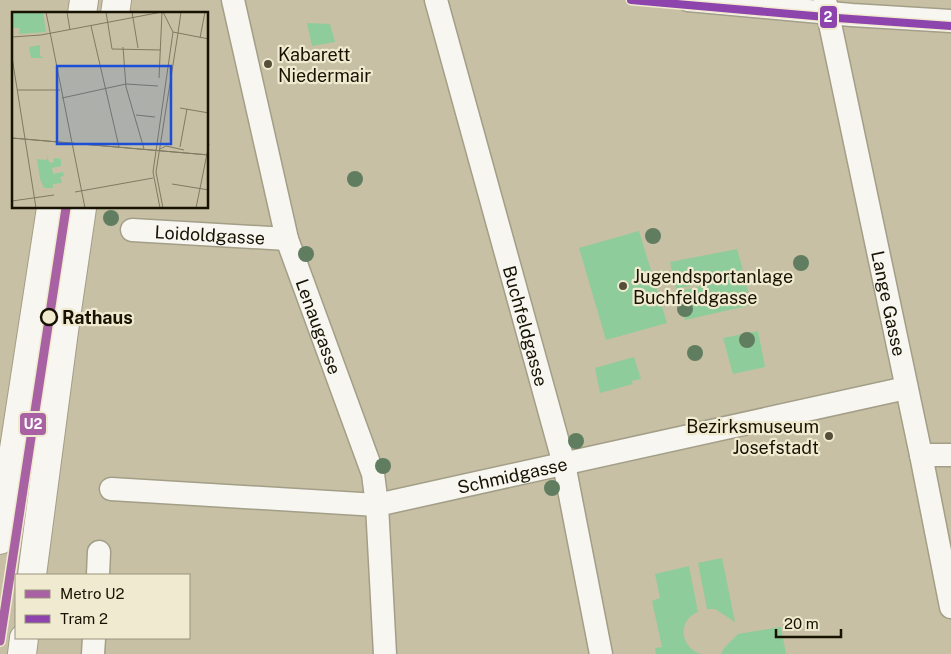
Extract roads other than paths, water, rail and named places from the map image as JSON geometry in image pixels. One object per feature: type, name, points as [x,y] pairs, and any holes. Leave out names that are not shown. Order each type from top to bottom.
[{"type":"main road","points":[[0,540],[51,209]]},
{"type":"main road","points":[[32,574],[82,209]]},
{"type":"main road","points":[[22,654],[24,639]]},
{"type":"street","name":"Lenaugasse","points":[[233,0],[287,239],[373,474],[377,505],[385,654]]},
{"type":"street","name":"Buchfeldgasse","points":[[436,0],[564,464],[602,654]]},
{"type":"street","points":[[688,0],[826,6],[951,21]]},
{"type":"street","name":"Lange Gasse","points":[[826,6],[921,455],[951,607]]},
{"type":"street","name":"Loidoldgasse","points":[[132,230],[287,239]]},
{"type":"street","name":"Schmidgasse","points":[[111,489],[377,505],[906,388]]},
{"type":"street","points":[[921,455],[951,455]]},
{"type":"street","points":[[98,574],[99,552]]},
{"type":"street","points":[[93,654],[94,639]]},
{"type":"metro line","name":"U2","points":[[0,641],[66,209]]},
{"type":"tram line","name":"2","points":[[631,0],[951,26]]},
{"type":"place","name":"Kabarett Niedermair","points":[[268,64]]},
{"type":"place","name":"Jugendsportanlage Buchfeldgasse","points":[[623,286]]},
{"type":"place","name":"Rathaus","points":[[49,317]]},
{"type":"place","name":"Bezirksmuseum Josefstadt","points":[[829,436]]}]
